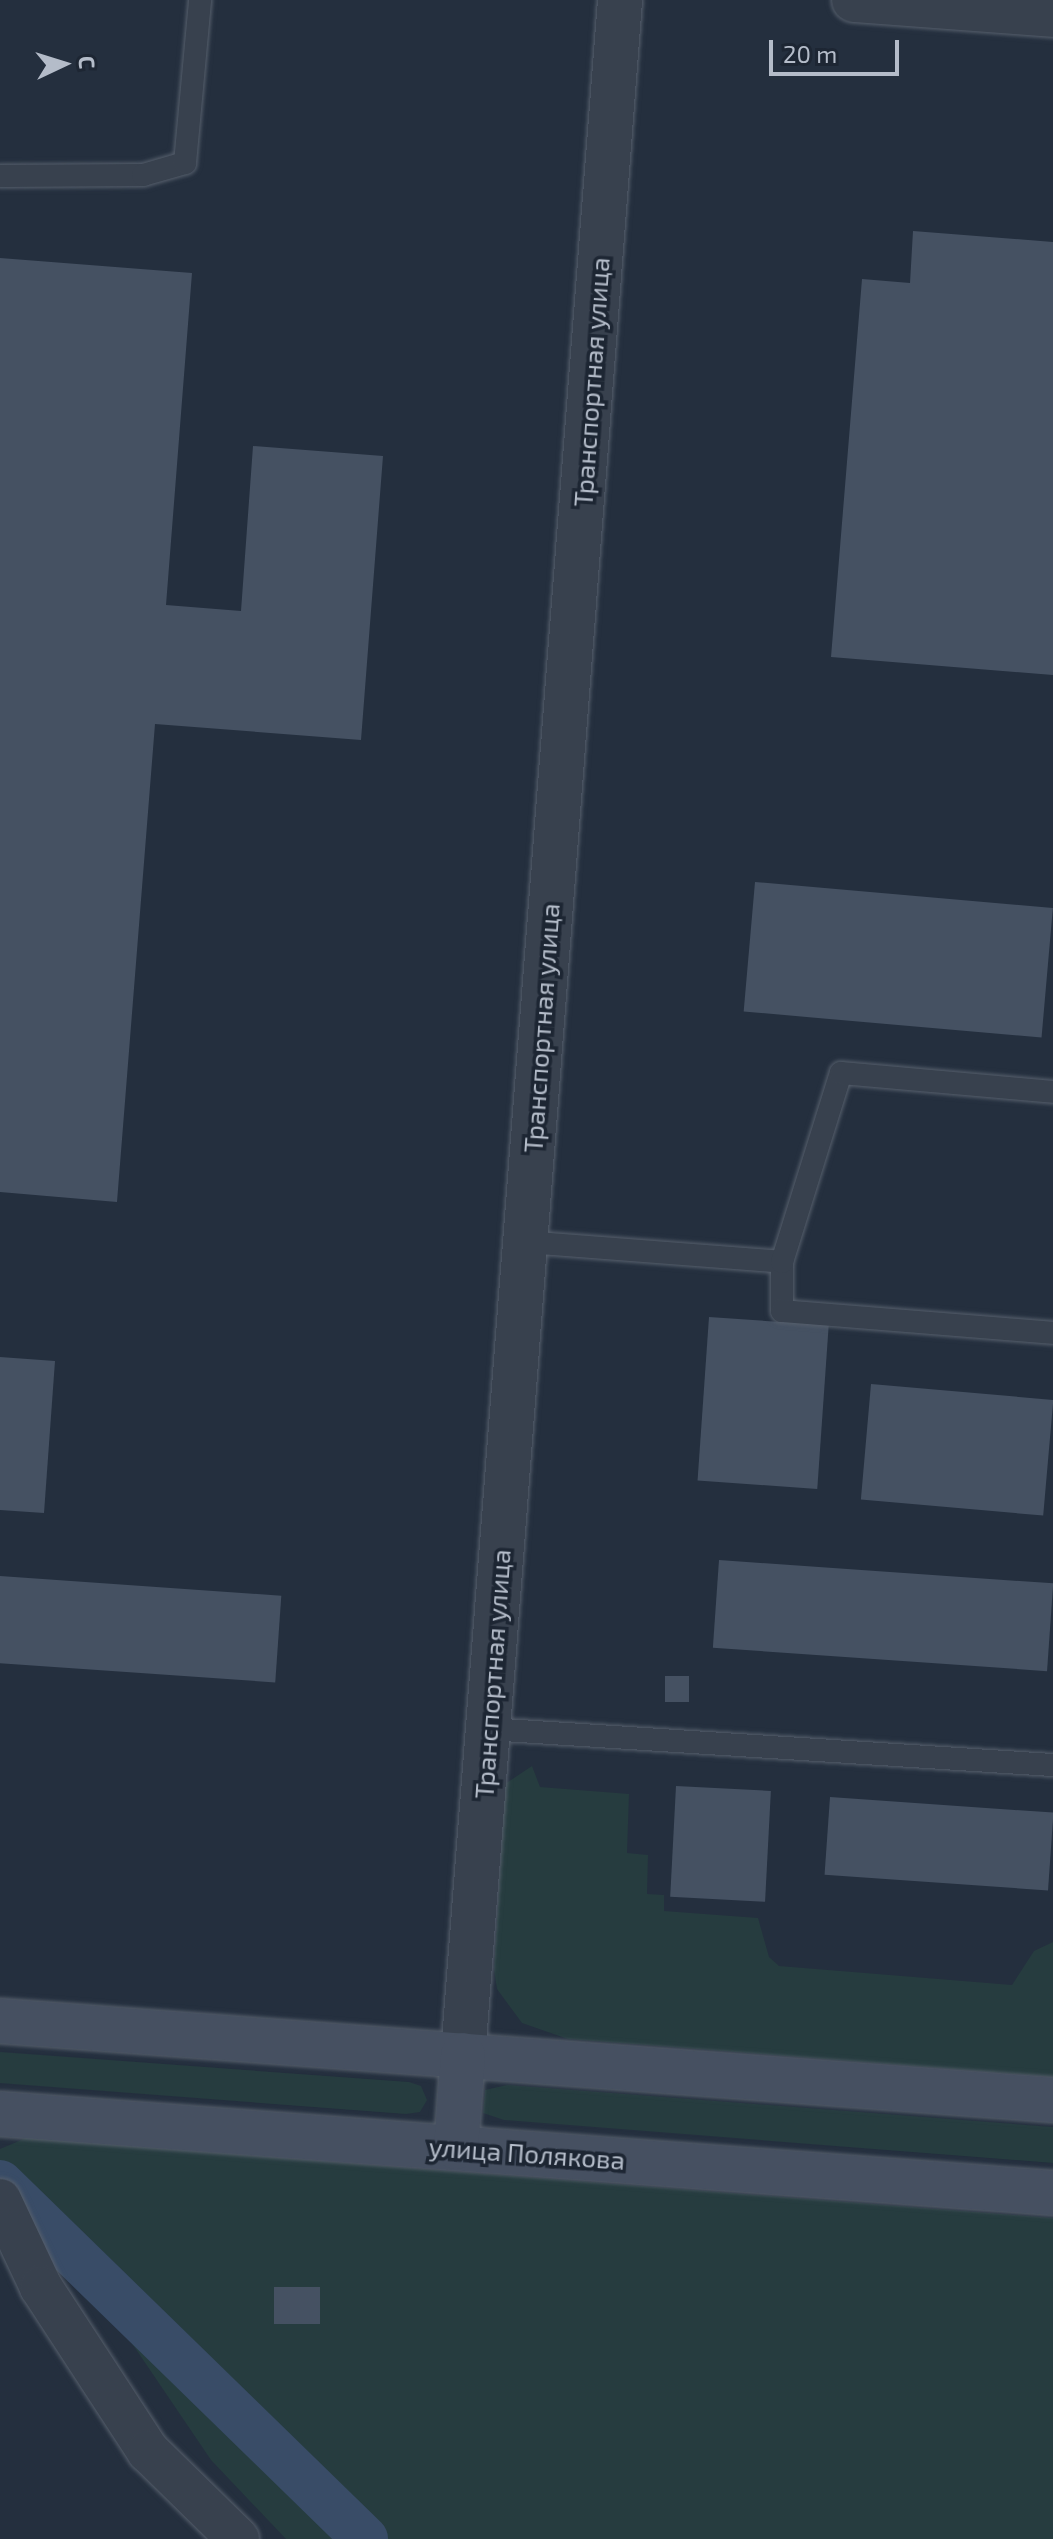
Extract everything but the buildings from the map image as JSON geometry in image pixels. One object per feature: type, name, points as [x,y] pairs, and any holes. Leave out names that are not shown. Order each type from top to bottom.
[{"type":"main road","points":[[0,2021],[1053,2100]]},
{"type":"main road","points":[[456,2147],[463,2055]]},
{"type":"main road","name":"улица Полякова","points":[[0,2114],[1053,2193]]},
{"type":"street","name":"Транспортная улица","points":[[463,2055],[620,0]]},
{"type":"street","points":[[854,0],[1053,15]]},
{"type":"street","points":[[0,2200],[41,2287],[148,2451],[238,2539]]},
{"type":"lane","points":[[0,176],[143,175],[185,163],[200,0]]},
{"type":"lane","points":[[1053,1092],[841,1073],[782,1262],[782,1311],[1053,1333]]},
{"type":"lane","points":[[525,1242],[782,1262]]},
{"type":"lane","points":[[488,1729],[1053,1765]]},
{"type":"green space","points":[[532,1766],[540,1787],[629,1794],[627,1853],[648,1855],[647,1894],[664,1895],[664,1911],[758,1918],[769,1957],[779,1966],[1012,1985],[1034,1951],[1053,1942],[1053,2077],[568,2039],[522,2023],[497,1989],[494,1969],[505,1784]]},
{"type":"green space","points":[[0,2052],[409,2082],[421,2086],[427,2100],[420,2112],[406,2114],[0,2083]]},
{"type":"green space","points":[[507,2085],[1053,2127],[1053,2163],[504,2120],[483,2113],[485,2090]]},
{"type":"green space","points":[[26,2138],[1053,2218],[1053,2539],[286,2539],[211,2460],[70,2252],[45,2250],[0,2182],[0,2149]]},
{"type":"waterway","points":[[0,2183],[365,2539]]}]
